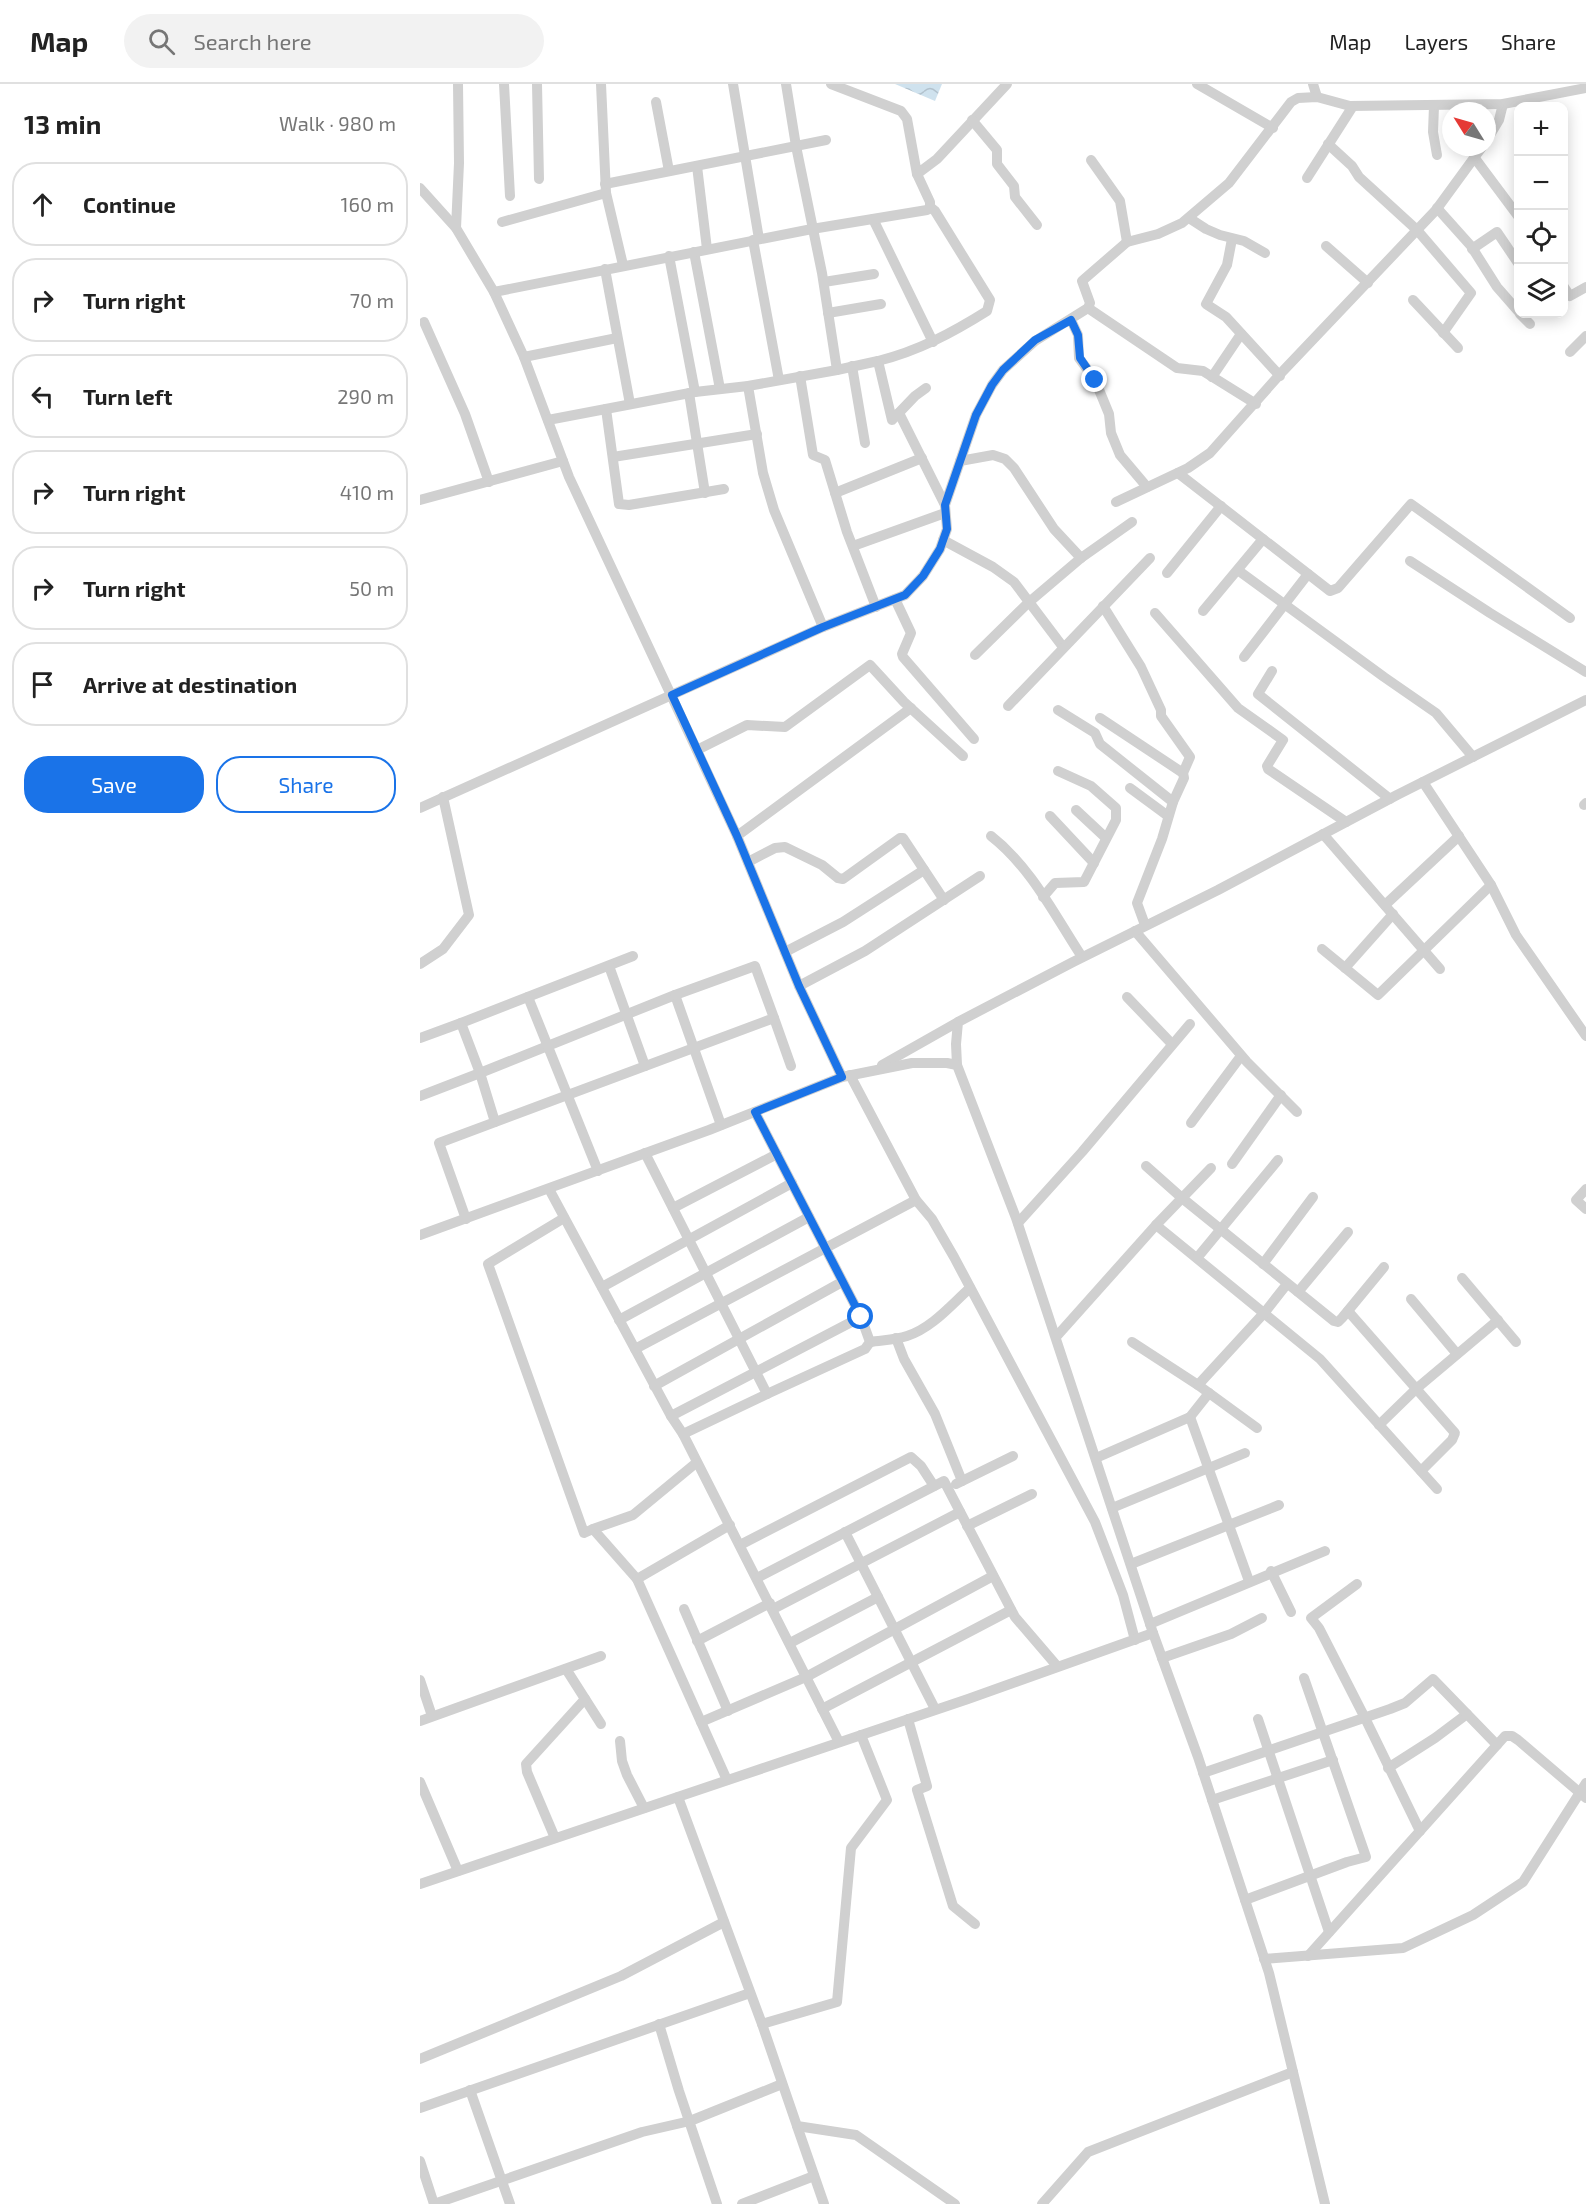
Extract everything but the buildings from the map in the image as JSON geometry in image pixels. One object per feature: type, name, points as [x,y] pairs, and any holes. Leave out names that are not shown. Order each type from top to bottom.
[{"type":"street","points":[[456,228],[459,162],[458,84]]},
{"type":"street","points":[[504,84],[510,196]]},
{"type":"street","points":[[537,84],[539,179]]},
{"type":"street","points":[[600,84],[605,189],[623,265]]},
{"type":"street","points":[[733,84],[779,380]]},
{"type":"street","points":[[786,84],[796,146],[824,282],[837,370]]},
{"type":"street","points":[[548,420],[878,361],[905,354],[949,335],[987,311],[990,300],[935,211],[930,207],[917,174],[907,119],[901,111],[831,84]]},
{"type":"street","points":[[917,174],[937,159],[1007,84]]},
{"type":"street","points":[[1197,84],[1273,128]]},
{"type":"street","points":[[1313,84],[1317,97]]},
{"type":"street","points":[[945,509],[976,415],[1003,370],[1035,340],[1088,308],[1090,303],[1082,281],[1127,242],[1158,234],[1182,224],[1229,183],[1291,102],[1298,98],[1317,97],[1353,106],[1503,104],[1563,88],[1586,88]]},
{"type":"street","points":[[656,102],[669,171]]},
{"type":"street","points":[[1496,125],[1503,104]]},
{"type":"street","points":[[1307,178],[1353,106]]},
{"type":"street","points":[[1434,106],[1433,132],[1437,155]]},
{"type":"street","points":[[972,120],[997,150],[997,165],[1014,186],[1015,197],[1037,225]]},
{"type":"street","points":[[502,222],[669,171],[826,140]]},
{"type":"street","points":[[1328,144],[1352,166],[1359,177],[1417,230],[1471,293],[1443,333]]},
{"type":"street","points":[[1116,502],[1178,473],[1210,453],[1437,208],[1474,157],[1514,211]]},
{"type":"street","points":[[1090,160],[1120,201],[1127,242]]},
{"type":"street","points":[[697,166],[707,249]]},
{"type":"street","points":[[420,188],[456,228],[494,292],[524,357],[563,461],[737,836],[799,986],[846,1076],[916,1200],[937,1228],[1014,1367],[1095,1522],[1123,1594],[1135,1640]]},
{"type":"street","points":[[494,292],[669,256],[927,210],[930,207]]},
{"type":"street","points":[[1437,208],[1472,249],[1497,287],[1514,305]]},
{"type":"street","points":[[1189,218],[1232,239],[1244,241],[1265,253]]},
{"type":"street","points":[[873,219],[933,342]]},
{"type":"street","points":[[1472,249],[1497,232],[1514,257]]},
{"type":"street","points":[[1232,239],[1227,266],[1206,304],[1226,317],[1280,376]]},
{"type":"street","points":[[1326,246],[1368,283]]},
{"type":"street","points":[[694,252],[720,389]]},
{"type":"street","points":[[669,256],[692,393],[705,492]]},
{"type":"street","points":[[605,269],[630,404]]},
{"type":"street","points":[[824,282],[874,274]]},
{"type":"street","points":[[1568,293],[1570,296],[1586,287]]},
{"type":"street","points":[[1413,300],[1458,348]]},
{"type":"street","points":[[828,313],[881,304]]},
{"type":"street","points":[[1088,308],[1177,368],[1203,371],[1256,404]]},
{"type":"street","points":[[1525,318],[1530,324]]},
{"type":"street","points":[[1071,320],[1078,335],[1080,358],[1095,380],[1109,414],[1111,433],[1120,455],[1147,487]]},
{"type":"street","points":[[424,322],[465,414],[489,482]]},
{"type":"street","points":[[1212,377],[1241,334]]},
{"type":"street","points":[[1570,352],[1586,336]]},
{"type":"street","points":[[524,357],[618,338]]},
{"type":"street","points":[[878,361],[892,420],[926,388]]},
{"type":"street","points":[[852,366],[865,442]]},
{"type":"street","points":[[800,376],[813,455],[825,460],[876,607]]},
{"type":"street","points":[[748,386],[763,473],[774,510],[823,627]]},
{"type":"street","points":[[606,409],[618,499],[623,506],[724,489]]},
{"type":"street","points":[[420,808],[823,627],[905,595],[923,576],[940,549],[947,529],[945,509],[899,413]]},
{"type":"street","points":[[613,457],[757,434]]},
{"type":"street","points":[[960,460],[993,455],[1005,459],[1014,468],[1054,529],[1081,558]]},
{"type":"street","points":[[835,493],[922,458]]},
{"type":"street","points":[[420,500],[563,461]]},
{"type":"street","points":[[1178,473],[1330,591],[1338,588],[1411,504],[1569,618]]},
{"type":"street","points":[[1167,573],[1221,506]]},
{"type":"street","points":[[853,546],[945,509]]},
{"type":"street","points":[[975,655],[1028,603],[1081,558],[1132,522]]},
{"type":"street","points":[[1203,611],[1239,571],[1263,539]]},
{"type":"street","points":[[943,540],[993,567],[1014,582],[1063,647]]},
{"type":"street","points":[[1008,706],[1150,558]]},
{"type":"street","points":[[1410,561],[1490,614],[1586,672]]},
{"type":"street","points":[[1239,571],[1436,713],[1473,757]]},
{"type":"street","points":[[1244,657],[1308,574]]},
{"type":"street","points":[[895,599],[911,633],[902,654],[903,657],[974,738]]},
{"type":"street","points":[[1103,606],[1141,667],[1161,710],[1161,716],[1190,757],[1137,903],[1140,928],[1241,1056],[1297,1112]]},
{"type":"street","points":[[1155,613],[1238,708],[1283,740],[1268,769],[1346,822]]},
{"type":"street","points":[[697,750],[747,725],[785,727],[870,665],[911,708],[963,756]]},
{"type":"street","points":[[1272,670],[1258,694],[1390,799]]},
{"type":"street","points":[[875,1069],[958,1022],[1082,957],[1218,890],[1390,799],[1586,700]]},
{"type":"street","points":[[737,836],[911,708]]},
{"type":"street","points":[[1059,710],[1095,733],[1100,744],[1173,801]]},
{"type":"street","points":[[1100,718],[1183,773]]},
{"type":"street","points":[[1043,897],[1055,883],[1084,882],[1116,820],[1116,808],[1091,786],[1058,771]]},
{"type":"street","points":[[1423,782],[1491,885],[1516,935],[1586,1036]]},
{"type":"street","points":[[1130,788],[1168,816]]},
{"type":"street","points":[[420,964],[443,949],[469,915],[443,797]]},
{"type":"street","points":[[1076,810],[1107,838]]},
{"type":"street","points":[[1050,816],[1094,863]]},
{"type":"street","points":[[1323,834],[1440,969]]},
{"type":"street","points":[[991,836],[1003,845],[1020,864],[1082,957]]},
{"type":"street","points":[[1385,905],[1459,836]]},
{"type":"street","points":[[747,862],[775,848],[785,847],[822,865],[838,878],[843,879],[900,838],[906,840],[944,900]]},
{"type":"street","points":[[785,952],[843,922],[924,870]]},
{"type":"street","points":[[799,986],[865,951],[980,876]]},
{"type":"street","points":[[1322,949],[1378,995],[1491,885]]},
{"type":"street","points":[[1345,968],[1393,915]]},
{"type":"street","points":[[420,1038],[633,956]]},
{"type":"street","points":[[609,966],[645,1066]]},
{"type":"street","points":[[420,1096],[754,966],[791,1066]]},
{"type":"street","points":[[675,995],[721,1125]]},
{"type":"street","points":[[528,997],[598,1171]]},
{"type":"street","points":[[1127,997],[1173,1044]]},
{"type":"street","points":[[466,1219],[439,1143],[774,1018]]},
{"type":"street","points":[[958,1022],[957,1065],[1018,1223],[1264,1959],[1325,2204]]},
{"type":"street","points":[[461,1023],[480,1072],[495,1122]]},
{"type":"street","points":[[1018,1223],[1082,1152],[1190,1024]]},
{"type":"street","points":[[1191,1123],[1241,1056]]},
{"type":"street","points":[[420,1235],[645,1154],[846,1076],[912,1063],[957,1065]]},
{"type":"street","points":[[1232,1164],[1281,1095]]},
{"type":"street","points":[[755,1112],[861,1317],[870,1342]]},
{"type":"street","points":[[645,1154],[767,1394]]},
{"type":"street","points":[[673,1208],[777,1154]]},
{"type":"street","points":[[1197,1258],[1278,1160]]},
{"type":"street","points":[[1146,1166],[1287,1284],[1338,1323],[1384,1267]]},
{"type":"street","points":[[1056,1337],[1156,1225],[1211,1168]]},
{"type":"street","points":[[602,1287],[792,1183]]},
{"type":"street","points":[[549,1189],[654,1386],[683,1434],[839,1742]]},
{"type":"street","points":[[1586,1190],[1576,1200],[1586,1209]]},
{"type":"street","points":[[1263,1264],[1313,1197]]},
{"type":"street","points":[[635,1349],[916,1200]]},
{"type":"street","points":[[619,1320],[809,1217]]},
{"type":"street","points":[[564,1218],[488,1264],[584,1533],[633,1515],[696,1463]]},
{"type":"street","points":[[1156,1225],[1320,1359],[1437,1489]]},
{"type":"street","points":[[1298,1292],[1348,1232]]},
{"type":"street","points":[[1462,1278],[1516,1342]]},
{"type":"street","points":[[654,1386],[842,1282]]},
{"type":"street","points":[[1198,1385],[1265,1312],[1287,1284]]},
{"type":"street","points":[[683,1434],[865,1349],[870,1342],[915,1333],[927,1326],[970,1288]]},
{"type":"street","points":[[1411,1299],[1457,1354]]},
{"type":"street","points":[[1348,1311],[1455,1433],[1452,1440],[1421,1471]]},
{"type":"street","points":[[671,1416],[861,1317]]},
{"type":"street","points":[[1379,1425],[1416,1389],[1498,1320]]},
{"type":"street","points":[[896,1338],[904,1359],[935,1414],[962,1481]]},
{"type":"street","points":[[1132,1342],[1198,1385],[1257,1428]]},
{"type":"street","points":[[1095,1458],[1190,1417],[1209,1393]]},
{"type":"street","points":[[1190,1417],[1249,1581]]},
{"type":"street","points":[[1112,1508],[1245,1453]]},
{"type":"street","points":[[740,1545],[911,1456],[921,1466],[934,1486]]},
{"type":"street","points":[[948,1488],[1013,1456]]},
{"type":"street","points":[[757,1578],[944,1481],[1015,1617],[1057,1666]]},
{"type":"street","points":[[967,1526],[1032,1494]]},
{"type":"street","points":[[1131,1564],[1279,1505]]},
{"type":"street","points":[[698,1641],[861,1564],[960,1512]]},
{"type":"street","points":[[637,1579],[730,1525]]},
{"type":"street","points":[[593,1529],[637,1579],[727,1780]]},
{"type":"street","points":[[845,1532],[936,1710]]},
{"type":"street","points":[[420,1884],[936,1710],[1135,1640],[1152,1628],[1249,1581],[1325,1551]]},
{"type":"street","points":[[1271,1571],[1291,1612]]},
{"type":"street","points":[[701,1722],[806,1677],[993,1576]]},
{"type":"street","points":[[1357,1584],[1311,1618],[1319,1628],[1420,1831]]},
{"type":"street","points":[[790,1644],[878,1597]]},
{"type":"street","points":[[684,1609],[728,1711]]},
{"type":"street","points":[[822,1709],[1011,1610]]},
{"type":"street","points":[[1162,1658],[1232,1634],[1262,1618]]},
{"type":"street","points":[[420,1721],[602,1656]]},
{"type":"street","points":[[566,1669],[601,1724]]},
{"type":"street","points":[[1245,1900],[1366,1857],[1304,1678]]},
{"type":"street","points":[[1203,1773],[1365,1718],[1405,1702],[1434,1679],[1497,1745]]},
{"type":"street","points":[[420,1680],[432,1716]]},
{"type":"street","points":[[555,1838],[527,1772],[526,1764],[585,1699]]},
{"type":"street","points":[[1388,1768],[1467,1714]]},
{"type":"street","points":[[908,1719],[927,1786],[917,1790],[953,1906],[975,1924]]},
{"type":"street","points":[[1258,1719],[1329,1932]]},
{"type":"street","points":[[762,2024],[837,2002],[850,1848],[887,1800],[861,1735]]},
{"type":"street","points":[[1308,1956],[1505,1736],[1512,1736],[1583,1796]]},
{"type":"street","points":[[620,1741],[622,1761],[627,1775],[644,1808]]},
{"type":"street","points":[[1212,1800],[1333,1760]]},
{"type":"street","points":[[420,1782],[458,1871]]},
{"type":"street","points":[[1264,1959],[1403,1948],[1473,1915],[1523,1882],[1583,1796],[1586,1784]]},
{"type":"street","points":[[678,1797],[762,2024],[824,2204]]},
{"type":"street","points":[[420,2059],[621,1976],[724,1922]]},
{"type":"street","points":[[420,2108],[750,1993]]},
{"type":"street","points":[[659,2024],[717,2204]]},
{"type":"street","points":[[1042,2204],[1088,2152],[1293,2072]]},
{"type":"street","points":[[420,2162],[434,2204],[642,2132],[690,2121],[782,2084]]},
{"type":"street","points":[[470,2090],[510,2204]]},
{"type":"street","points":[[797,2126],[856,2135],[955,2204]]},
{"type":"street","points":[[742,2204],[814,2176]]},
{"type":"water","points":[[895,84],[942,84],[935,101]]},
{"type":"route","points":[[861,1317],[755,1112],[842,1077],[799,986],[737,836],[672,695],[823,627],[905,595],[923,576],[940,549],[947,529],[945,505],[976,415],[1003,370],[1035,340],[1071,320],[1078,335],[1080,358],[1095,380]]}]
